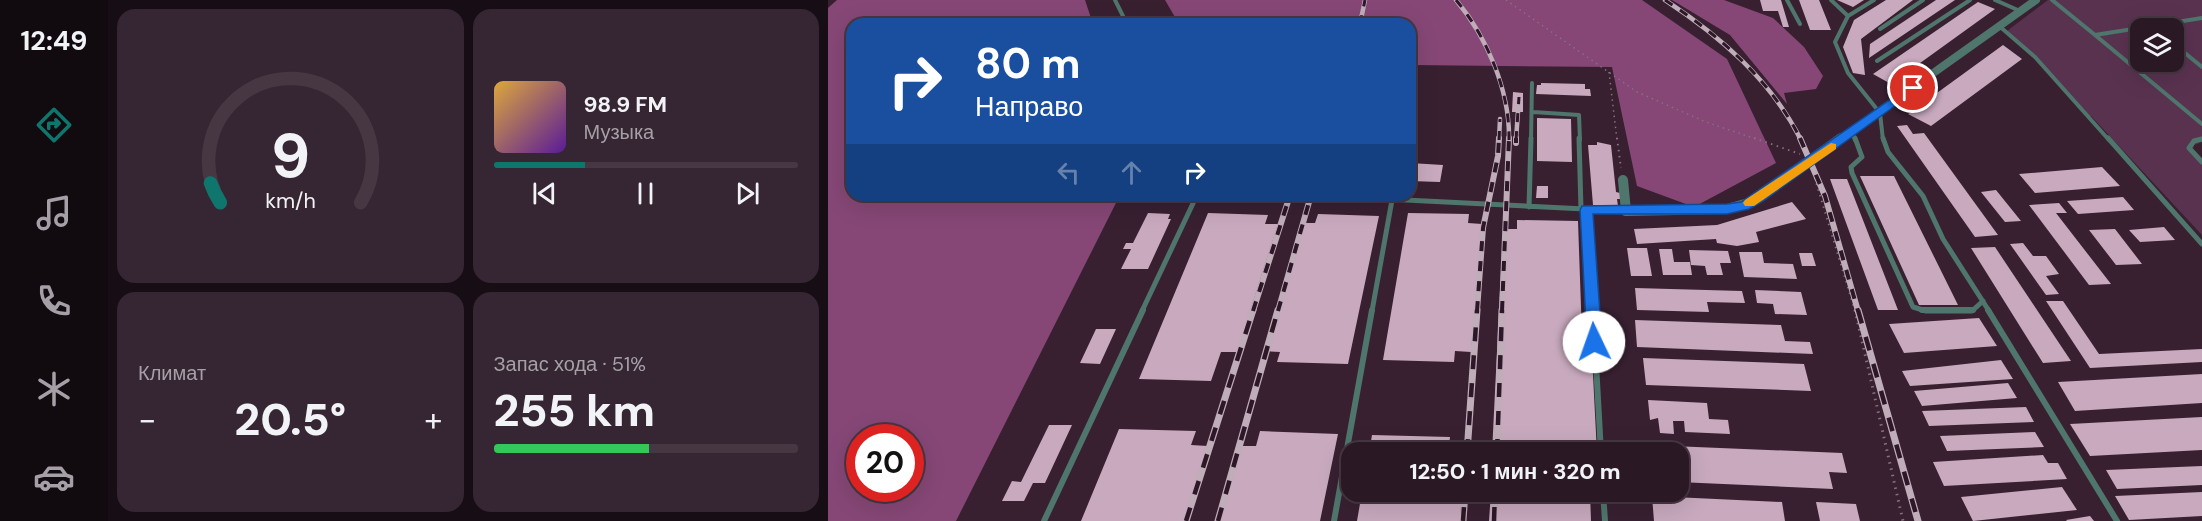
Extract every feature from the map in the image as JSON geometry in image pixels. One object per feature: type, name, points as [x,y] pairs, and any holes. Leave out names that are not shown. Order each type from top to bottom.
[{"type":"street","points":[[1623,180],[1626,211],[1737,208],[1752,202],[2036,0]]},
{"type":"lane","points":[[1115,0],[1124,18]]},
{"type":"lane","points":[[1787,0],[1800,24]]},
{"type":"lane","points":[[1831,0],[1848,16]]},
{"type":"lane","points":[[1874,0],[1848,16],[1835,42],[1848,74],[1880,113],[1883,140],[1888,152],[1923,196],[1942,239],[1983,301],[2117,521]]},
{"type":"lane","points":[[1880,29],[1923,0]]},
{"type":"lane","points":[[1877,61],[1970,0]]},
{"type":"lane","points":[[1995,0],[2020,11]]},
{"type":"lane","points":[[2052,0],[2202,124]]},
{"type":"lane","points":[[2184,22],[2202,19]]},
{"type":"lane","points":[[1998,25],[2034,57],[2202,244]]},
{"type":"lane","points":[[2095,35],[2130,30]]},
{"type":"lane","points":[[2184,52],[2202,67]]},
{"type":"lane","points":[[1529,207],[1532,83]]},
{"type":"lane","points":[[1533,112],[1579,115],[1600,442]]},
{"type":"lane","points":[[1852,132],[1862,158],[1851,167],[1852,173],[1913,307],[1926,311],[1972,310],[1983,301]]},
{"type":"lane","points":[[2202,140],[2194,141],[2189,148],[2202,162]]},
{"type":"lane","points":[[1044,521],[1194,201]]},
{"type":"lane","points":[[1334,521],[1392,201]]},
{"type":"lane","points":[[1412,201],[1626,211]]},
{"type":"lane","points":[[1604,502],[1605,521]]},
{"type":"path","points":[[1506,0],[1637,92],[1706,122],[1797,152],[1810,162],[1855,309],[1903,521]]},
{"type":"path","points":[[1609,72],[1623,180]]},
{"type":"shaded area","points":[[837,0],[1085,0],[1091,18],[846,18],[846,201],[1117,201],[956,521],[828,521],[828,8]]},
{"type":"shaded area","points":[[1165,0],[1642,0],[1727,59],[1776,163],[1694,207],[1637,186],[1612,67],[1416,65],[1416,18],[1176,18]]},
{"type":"shaded area","points":[[1672,0],[1724,0],[1773,18],[1804,47],[1823,76],[1816,89],[1784,93],[1787,104],[1730,35]]},
{"type":"shaded area","points":[[2048,0],[2202,0],[2202,142],[2194,145],[2193,149],[2202,159],[2202,235],[2091,116],[2088,116],[2040,62],[2007,31]]},
{"type":"building","points":[[1760,0],[1781,0],[1789,27],[1783,27],[1778,11],[1763,11]]},
{"type":"building","points":[[1799,0],[1819,0],[1831,30],[1810,30]]},
{"type":"building","points":[[1837,0],[1864,0],[1853,7]]},
{"type":"building","points":[[1886,0],[1913,0],[1861,39],[1865,75],[1853,73],[1843,47],[1854,20]]},
{"type":"building","points":[[1936,0],[1955,0],[1869,58],[1870,44]]},
{"type":"building","points":[[1978,2],[1995,9],[1891,84],[1873,74]]},
{"type":"building","points":[[2003,45],[2022,59],[1931,126],[1908,114]]},
{"type":"building","points":[[1541,83],[1585,84],[1585,89],[1590,89],[1591,96],[1536,94],[1537,85]]},
{"type":"building","points":[[1513,92],[1523,93],[1523,112],[1512,112]]},
{"type":"building","points":[[1537,118],[1571,119],[1572,162],[1537,161]]},
{"type":"building","points":[[1907,125],[1913,134],[1924,133],[1998,235],[1975,237],[1897,126]]},
{"type":"building","points":[[1597,142],[1611,145],[1616,192],[1620,193],[1621,199],[1617,199],[1618,206],[1593,205],[1588,145],[1597,145]]},
{"type":"building","points":[[1416,163],[1443,165],[1440,182],[1416,181]]},
{"type":"building","points":[[2102,167],[2120,186],[2035,193],[2019,174]]},
{"type":"building","points":[[1860,176],[1894,176],[1958,305],[1919,305]]},
{"type":"building","points":[[1830,179],[1847,179],[1898,310],[1878,310]]},
{"type":"building","points":[[1537,186],[1548,186],[1548,198],[1536,198]]},
{"type":"building","points":[[1996,190],[2021,221],[2005,222],[1981,192]]},
{"type":"building","points":[[2123,197],[2134,210],[2078,214],[2067,201]]},
{"type":"building","points":[[1792,202],[1806,219],[1756,232],[1759,242],[1737,246],[1717,243],[1716,239],[1637,244],[1634,229],[1717,225]]},
{"type":"building","points":[[2059,203],[2067,213],[2056,213],[2111,284],[2089,285],[2029,205]]},
{"type":"building","points":[[1148,213],[1170,214],[1168,219],[1171,219],[1148,269],[1121,269],[1131,249],[1123,249],[1126,243],[1133,243]]},
{"type":"building","points":[[1208,213],[1268,215],[1265,224],[1278,224],[1237,352],[1221,352],[1211,381],[1139,379]]},
{"type":"building","points":[[1408,213],[1469,214],[1468,223],[1482,224],[1471,352],[1455,351],[1454,362],[1383,360]]},
{"type":"building","points":[[1318,214],[1379,216],[1348,364],[1277,362],[1280,352],[1264,351],[1302,223],[1315,223]]},
{"type":"building","points":[[1517,220],[1578,221],[1582,336],[1591,336],[1596,442],[1493,442],[1503,229],[1517,229]]},
{"type":"building","points":[[2164,227],[2175,240],[2140,242],[2129,230]]},
{"type":"building","points":[[2115,229],[2142,264],[2116,265],[2089,230]]},
{"type":"building","points":[[2023,243],[2033,256],[2046,256],[2059,274],[2046,276],[2059,294],[2046,295],[2010,244]]},
{"type":"building","points":[[1995,247],[2071,361],[2043,363],[1971,248]]},
{"type":"building","points":[[1627,248],[1647,248],[1652,276],[1631,276]]},
{"type":"building","points":[[1659,249],[1672,249],[1674,262],[1690,262],[1692,275],[1663,275]]},
{"type":"building","points":[[1689,250],[1728,251],[1731,263],[1720,263],[1723,275],[1707,275],[1705,266],[1691,265]]},
{"type":"building","points":[[1739,252],[1762,252],[1764,263],[1793,264],[1797,279],[1744,277]]},
{"type":"building","points":[[1799,253],[1812,253],[1816,266],[1802,266]]},
{"type":"building","points":[[1635,288],[1742,291],[1745,303],[1707,302],[1709,312],[1637,310]]},
{"type":"building","points":[[1755,290],[1801,292],[1807,315],[1775,314],[1773,304],[1757,303]]},
{"type":"building","points":[[2046,301],[2063,301],[2099,354],[2202,349],[2202,362],[2090,368]]},
{"type":"building","points":[[1979,318],[1997,346],[1904,353],[1889,324]]},
{"type":"building","points":[[1635,320],[1781,325],[1785,341],[1810,342],[1813,354],[1637,347]]},
{"type":"building","points":[[1096,329],[1116,329],[1100,364],[1080,363]]},
{"type":"building","points":[[1643,358],[1804,364],[1811,391],[1646,385]]},
{"type":"building","points":[[2001,360],[2013,379],[1910,386],[1902,371]]},
{"type":"building","points":[[2202,374],[2202,403],[2075,411],[2058,382]]},
{"type":"building","points":[[2008,383],[2017,398],[1922,406],[1914,391]]},
{"type":"building","points":[[1648,400],[1707,403],[1709,419],[1728,420],[1730,434],[1685,432],[1684,421],[1673,421],[1674,434],[1660,433],[1658,418],[1650,420]]},
{"type":"building","points":[[2026,407],[2034,422],[1929,426],[1922,411]]},
{"type":"building","points":[[2202,417],[2202,450],[2090,456],[2070,424]]},
{"type":"building","points":[[1049,425],[1072,425],[1045,483],[1033,483],[1024,501],[1002,501],[1012,481],[1021,482]]},
{"type":"building","points":[[1119,429],[1196,431],[1191,445],[1208,446],[1183,521],[1081,521]]},
{"type":"building","points":[[1260,431],[1338,434],[1320,521],[1218,521],[1240,446],[1256,446]]},
{"type":"building","points":[[2035,432],[2044,447],[1947,451],[1940,436]]},
{"type":"building","points":[[1372,435],[1450,437],[1449,442],[1371,442]]},
{"type":"building","points":[[1689,447],[1842,453],[1847,473],[1829,472],[1833,489],[1689,482]]},
{"type":"building","points":[[2043,455],[2048,463],[2058,463],[2067,479],[1944,486],[1933,462]]},
{"type":"building","points":[[2202,466],[2202,485],[2117,489],[2106,470]]},
{"type":"building","points":[[2062,487],[2077,510],[1973,521],[1961,497]]},
{"type":"building","points":[[2202,492],[2202,516],[2129,520],[2115,496]]},
{"type":"building","points":[[1689,498],[1782,502],[1785,521],[1654,521],[1652,502],[1689,502]]},
{"type":"building","points":[[1360,502],[1461,502],[1460,521],[1357,521]]},
{"type":"building","points":[[1490,502],[1590,502],[1591,521],[1489,521]]},
{"type":"building","points":[[1816,502],[1856,504],[1860,521],[1820,521]]},
{"type":"building","points":[[2090,516],[2094,521],[2066,520]]},
{"type":"railway","points":[[1361,18],[1365,0]]},
{"type":"railway","points":[[1456,0],[1478,31],[1501,84],[1506,103],[1509,139]]},
{"type":"railway","points":[[1665,0],[1724,44],[1742,61],[1775,98],[1800,139]]},
{"type":"railway","points":[[1516,140],[1519,97]]},
{"type":"railway","points":[[1499,140],[1500,119]]},
{"type":"railway","points":[[1477,311],[1483,228],[1498,156],[1499,138]]},
{"type":"railway","points":[[1502,311],[1509,139]]},
{"type":"railway","points":[[1800,139],[1825,196],[1858,311]]},
{"type":"railway","points":[[1253,311],[1288,201]]},
{"type":"railway","points":[[1278,311],[1309,201]]},
{"type":"railway","points":[[1186,521],[1253,310]]},
{"type":"railway","points":[[1218,521],[1278,310]]},
{"type":"railway","points":[[1468,442],[1477,310]]},
{"type":"railway","points":[[1497,442],[1502,310]]},
{"type":"railway","points":[[1858,310],[1918,521]]},
{"type":"railway","points":[[1463,521],[1464,502]]},
{"type":"railway","points":[[1494,521],[1495,502]]},
{"type":"slow traffic","points":[[1750,203],[1831,147]]},
{"type":"route","points":[[1594,342],[1587,210],[1737,208],[1758,198],[1913,88]]}]
